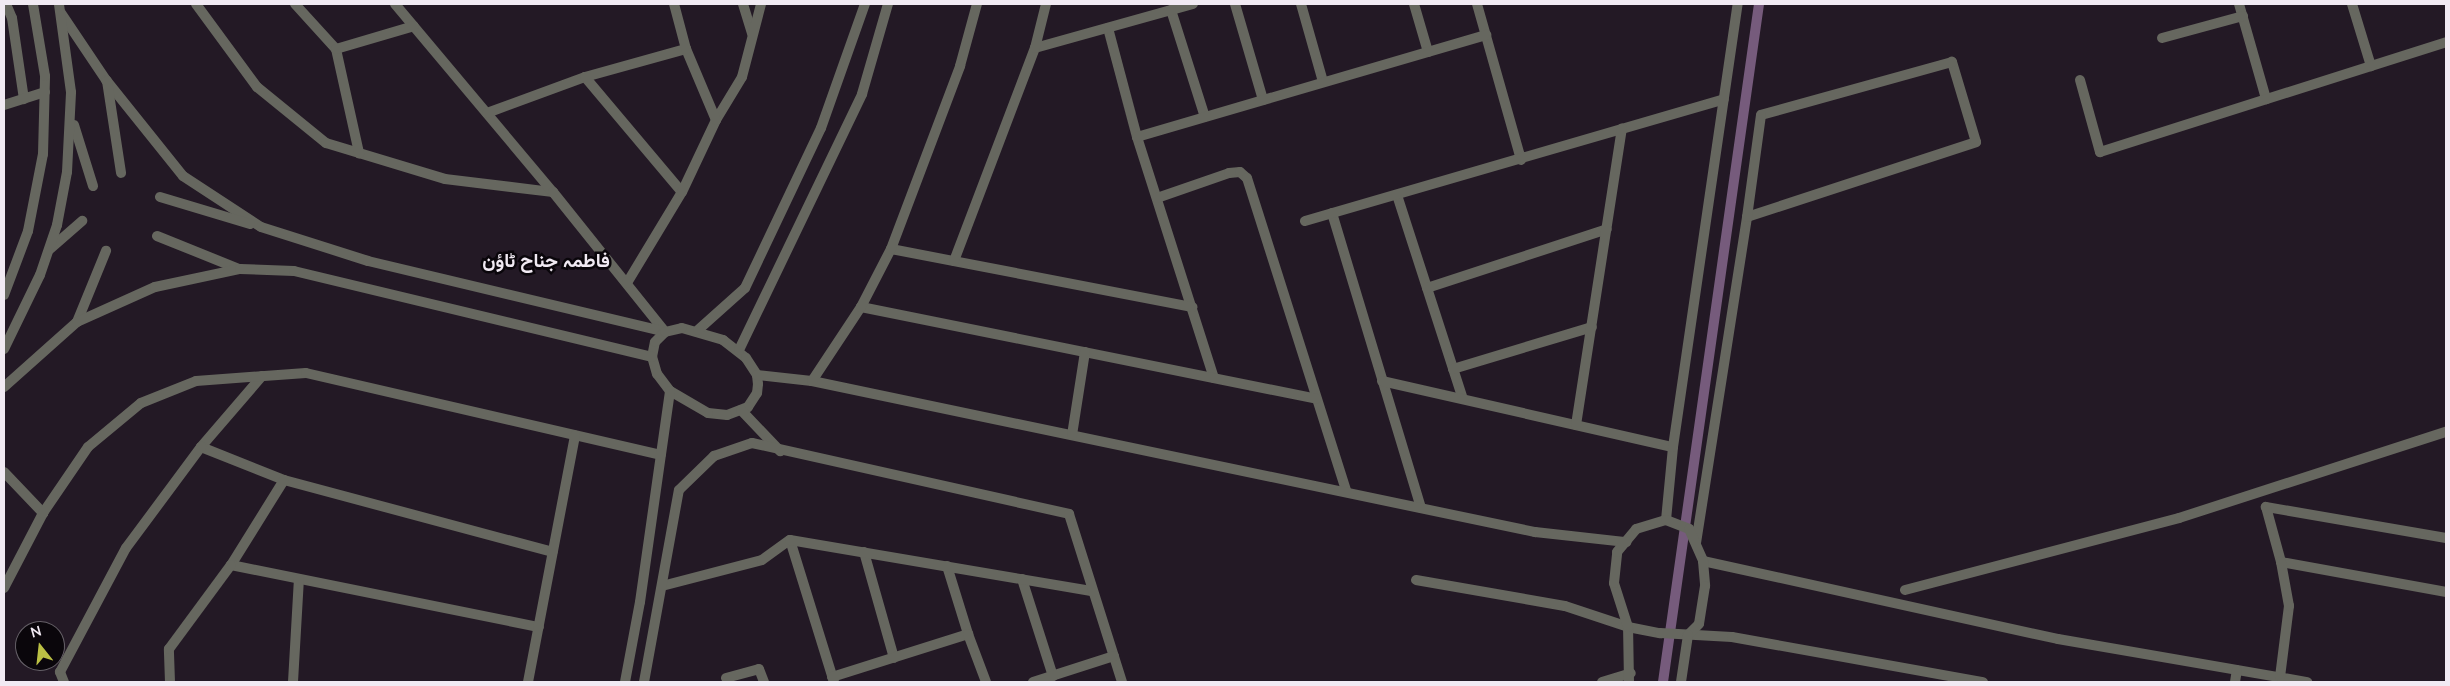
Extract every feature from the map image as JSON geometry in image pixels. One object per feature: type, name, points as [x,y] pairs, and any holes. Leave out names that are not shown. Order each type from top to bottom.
[{"type":"street","points":[[6,4],[12,18],[24,99]]},
{"type":"street","points":[[4,295],[20,256],[37,197],[44,154],[45,92],[32,4]]},
{"type":"street","points":[[196,4],[257,87],[326,143],[445,179],[553,192]]},
{"type":"street","points":[[296,4],[336,49],[359,153]]},
{"type":"street","points":[[395,4],[553,192],[665,332]]},
{"type":"street","points":[[674,4],[686,49],[716,120]]},
{"type":"street","points":[[743,4],[753,35]]},
{"type":"street","points":[[627,283],[682,192],[716,120],[742,77],[761,4]]},
{"type":"street","points":[[698,330],[744,288],[821,128],[865,4]]},
{"type":"street","points":[[739,350],[862,94],[888,4]]},
{"type":"street","points":[[812,381],[861,307],[891,249],[960,66],[978,4]]},
{"type":"street","points":[[954,261],[1035,48],[1046,4]]},
{"type":"street","points":[[1035,48],[1193,4]]},
{"type":"street","points":[[1235,4],[1263,100]]},
{"type":"street","points":[[1302,4],[1323,82]]},
{"type":"street","points":[[1414,4],[1428,52]]},
{"type":"street","points":[[1477,4],[1521,160]]},
{"type":"street","points":[[1666,520],[1673,447],[1738,4]]},
{"type":"street","points":[[2239,4],[2266,99]]},
{"type":"street","points":[[2352,4],[2371,66]]},
{"type":"street","points":[[60,8],[106,80],[183,176],[260,227]]},
{"type":"street","points":[[4,349],[30,300],[49,250],[63,199],[72,119],[70,66],[60,8]]},
{"type":"street","points":[[1171,10],[1205,117]]},
{"type":"street","points":[[2162,38],[2242,16]]},
{"type":"street","points":[[336,49],[414,26]]},
{"type":"street","points":[[1108,28],[1137,137],[1214,378]]},
{"type":"street","points":[[1137,137],[1486,35]]},
{"type":"street","points":[[2080,80],[2100,152],[2446,42]]},
{"type":"street","points":[[487,114],[584,77],[686,49]]},
{"type":"street","points":[[1696,543],[1761,116],[1952,62],[1976,142],[1747,216]]},
{"type":"street","points":[[584,77],[682,192]]},
{"type":"street","points":[[106,80],[121,173]]},
{"type":"street","points":[[4,104],[45,92]]},
{"type":"street","points":[[1305,221],[1521,160],[1724,99]]},
{"type":"street","points":[[72,119],[93,186]]},
{"type":"street","points":[[1576,426],[1622,130]]},
{"type":"street","points":[[1157,198],[1229,173],[1240,172],[1248,178],[1346,490]]},
{"type":"street","points":[[1397,195],[1462,399]]},
{"type":"street","points":[[160,197],[368,261],[665,332],[682,328],[698,330],[739,350],[756,375],[757,393],[748,407],[727,415],[708,413],[670,391],[657,374],[652,357],[655,342],[665,332]]},
{"type":"street","points":[[1332,213],[1421,508]]},
{"type":"street","points":[[49,250],[82,221]]},
{"type":"street","points":[[1426,288],[1607,229]]},
{"type":"street","points":[[157,236],[240,269]]},
{"type":"street","points":[[891,249],[1192,307]]},
{"type":"street","points":[[77,322],[106,251]]},
{"type":"street","points":[[4,387],[77,322],[155,287],[240,269],[294,271],[652,357]]},
{"type":"street","points":[[861,307],[1316,399]]},
{"type":"street","points":[[1453,369],[1592,328]]},
{"type":"street","points":[[1072,435],[1086,352]]},
{"type":"street","points":[[4,588],[43,513],[88,447],[141,403],[196,381],[306,373],[661,455]]},
{"type":"street","points":[[756,375],[812,381],[1346,490],[1535,532],[1626,542]]},
{"type":"street","points":[[64,682],[60,672],[126,548],[200,447],[262,376]]},
{"type":"street","points":[[1382,381],[1673,447]]},
{"type":"street","points":[[625,682],[670,391]]},
{"type":"street","points":[[741,410],[780,451]]},
{"type":"street","points":[[1905,590],[2180,518],[2446,432]]},
{"type":"street","points":[[528,682],[575,435]]},
{"type":"street","points":[[644,682],[679,490],[714,456],[734,447],[752,443],[780,451],[1069,514],[1122,682]]},
{"type":"street","points":[[200,447],[284,480],[553,552]]},
{"type":"street","points":[[4,472],[43,513]]},
{"type":"street","points":[[170,682],[169,649],[231,565],[284,480]]},
{"type":"street","points":[[2280,677],[2289,606],[2281,562],[2266,507],[2446,538]]},
{"type":"street","points":[[1602,682],[1630,677],[1628,627],[1614,582],[1617,552],[1636,529],[1666,520],[1689,529],[1704,561],[1705,586],[1700,624],[1688,635],[1681,682]]},
{"type":"street","points":[[662,586],[762,560],[790,540],[1093,591]]},
{"type":"street","points":[[790,540],[833,679],[968,634]]},
{"type":"street","points":[[864,552],[894,658]]},
{"type":"street","points":[[1704,561],[2058,639],[2307,682]]},
{"type":"street","points":[[2281,562],[2446,592]]},
{"type":"street","points":[[231,565],[538,627]]},
{"type":"street","points":[[946,566],[986,682]]},
{"type":"street","points":[[292,682],[299,579]]},
{"type":"street","points":[[1022,579],[1053,676]]},
{"type":"street","points":[[1416,580],[1565,606],[1628,627],[1688,635],[1732,637],[1842,655],[1983,682]]},
{"type":"street","points":[[1033,682],[1114,656]]},
{"type":"street","points":[[726,678],[760,669],[764,682]]},
{"type":"street","points":[[2235,682],[2237,670]]},
{"type":"waterway","points":[[1663,682],[1759,4]]},
{"type":"district","name":"فاطمہ جناح ٹاؤن","points":[[546,262]]}]
